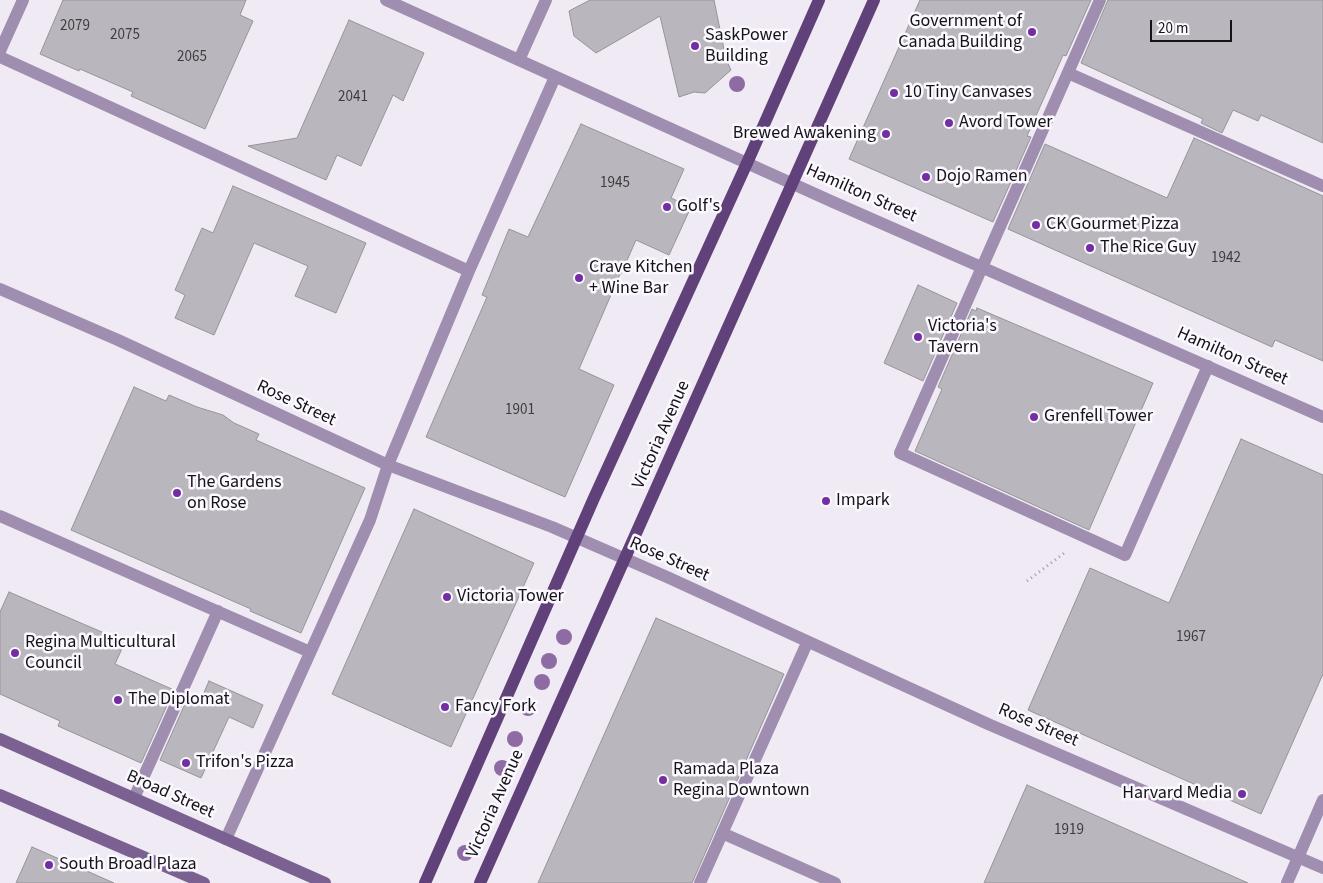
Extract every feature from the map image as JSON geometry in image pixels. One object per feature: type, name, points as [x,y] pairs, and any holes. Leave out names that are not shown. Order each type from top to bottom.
[{"type":"main road","name":"Victoria Avenue","points":[[425,883],[643,390],[819,0]]},
{"type":"main road","name":"Victoria Avenue","points":[[480,883],[874,0]]},
{"type":"main road","name":"Broad Street","points":[[0,739],[325,883]]},
{"type":"main road","points":[[0,795],[204,883]]},
{"type":"street","points":[[0,51],[23,0]]},
{"type":"street","name":"Hamilton Street","points":[[386,0],[793,184],[1323,417]]},
{"type":"street","points":[[519,60],[546,0]]},
{"type":"street","points":[[1100,0],[900,453],[1125,555],[1208,366]]},
{"type":"street","points":[[0,57],[469,271]]},
{"type":"street","points":[[1068,72],[1323,186]]},
{"type":"street","points":[[226,839],[370,520],[388,465],[469,271],[555,77]]},
{"type":"street","name":"Rose Street","points":[[0,289],[118,340],[388,465],[577,538],[988,724],[1299,856],[1323,868]]},
{"type":"street","points":[[0,516],[310,652]]},
{"type":"street","points":[[134,798],[218,611]]},
{"type":"street","points":[[700,883],[807,643]]},
{"type":"street","points":[[1286,883],[1323,800]]},
{"type":"street","points":[[722,833],[834,883]]},
{"type":"path","points":[[1027,582],[1086,537]]},
{"type":"building","points":[[63,0],[246,0],[240,15],[253,21],[205,129],[131,96],[133,92],[40,54]]},
{"type":"building","name":"SaskPower Building","points":[[590,0],[714,0],[726,59],[731,70],[705,93],[694,92],[679,97],[660,16],[596,53],[574,36],[569,11]]},
{"type":"building","name":"Avord Tower","points":[[920,0],[1091,0],[1066,56],[1063,55],[1027,136],[1031,137],[993,222],[849,159]]},
{"type":"building","points":[[1108,0],[1323,0],[1323,143],[1261,115],[1258,121],[1233,110],[1222,133],[1201,123],[1203,119],[1081,63]]},
{"type":"building","points":[[349,20],[424,53],[403,101],[393,95],[361,166],[337,155],[326,180],[248,146],[297,138]]},
{"type":"building","points":[[581,124],[684,169],[671,198],[691,207],[669,255],[636,240],[620,274],[579,369],[614,385],[565,497],[426,437],[487,297],[482,295],[509,229],[528,237]]},
{"type":"building","points":[[1194,138],[1323,196],[1323,361],[1275,340],[1272,347],[1008,229],[1045,144],[1167,198]]},
{"type":"building","points":[[233,186],[366,243],[336,313],[295,296],[308,266],[254,243],[214,335],[175,318],[185,295],[175,290],[202,228],[213,233]]},
{"type":"building","points":[[918,285],[957,303],[923,381],[884,363]]},
{"type":"building","name":"Grenfell Tower","points":[[977,308],[1153,383],[1089,530],[915,451],[942,389],[938,387],[972,309],[976,311]]},
{"type":"building","name":"The Gardens on Rose","points":[[134,387],[166,401],[169,395],[197,407],[223,415],[234,423],[259,434],[256,440],[365,488],[301,633],[71,530]]},
{"type":"building","points":[[1241,439],[1323,475],[1323,674],[1261,814],[1028,710],[1090,568],[1169,603]]},
{"type":"building","name":"Victoria Tower","points":[[414,509],[534,563],[451,747],[332,694]]},
{"type":"building","points":[[9,592],[125,642],[115,664],[174,690],[141,763],[58,726],[60,721],[0,694],[0,612]]},
{"type":"building","name":"Ramada Plaza Regina Downtown","points":[[656,618],[784,674],[692,883],[538,883]]},
{"type":"building","points":[[209,681],[263,705],[253,728],[229,717],[201,778],[160,760],[188,697],[200,702]]},
{"type":"building","points":[[1027,785],[1248,883],[984,883]]},
{"type":"building","name":"South Broad Plaza","points":[[32,847],[114,883],[16,883]]},
{"type":"place","name":"Government of Canada Building","points":[[1032,32]]},
{"type":"place","name":"SaskPower Building","points":[[695,46]]},
{"type":"place","name":"10 Tiny Canvases","points":[[894,93]]},
{"type":"place","name":"Avord Tower","points":[[949,123]]},
{"type":"place","name":"Brewed Awakening","points":[[886,134]]},
{"type":"place","name":"Dojo Ramen","points":[[926,177]]},
{"type":"place","name":"Golf's","points":[[667,207]]},
{"type":"place","name":"CK Gourmet Pizza","points":[[1036,225]]},
{"type":"place","name":"The Rice Guy","points":[[1090,248]]},
{"type":"place","name":"Crave Kitchen + Wine Bar","points":[[579,278]]},
{"type":"place","name":"Victoria's Tavern","points":[[918,337]]},
{"type":"place","name":"Grenfell Tower","points":[[1034,417]]},
{"type":"place","name":"The Gardens on Rose","points":[[177,493]]},
{"type":"place","name":"Impark","points":[[826,501]]},
{"type":"place","name":"Victoria Tower","points":[[447,597]]},
{"type":"place","name":"Regina Multicultural Council","points":[[15,653]]},
{"type":"place","name":"The Diplomat","points":[[118,700]]},
{"type":"place","name":"Fancy Fork","points":[[445,707]]},
{"type":"place","name":"Trifon's Pizza","points":[[186,763]]},
{"type":"place","name":"Ramada Plaza Regina Downtown","points":[[663,780]]},
{"type":"place","name":"Harvard Media","points":[[1242,794]]},
{"type":"place","name":"South Broad Plaza","points":[[49,865]]}]
